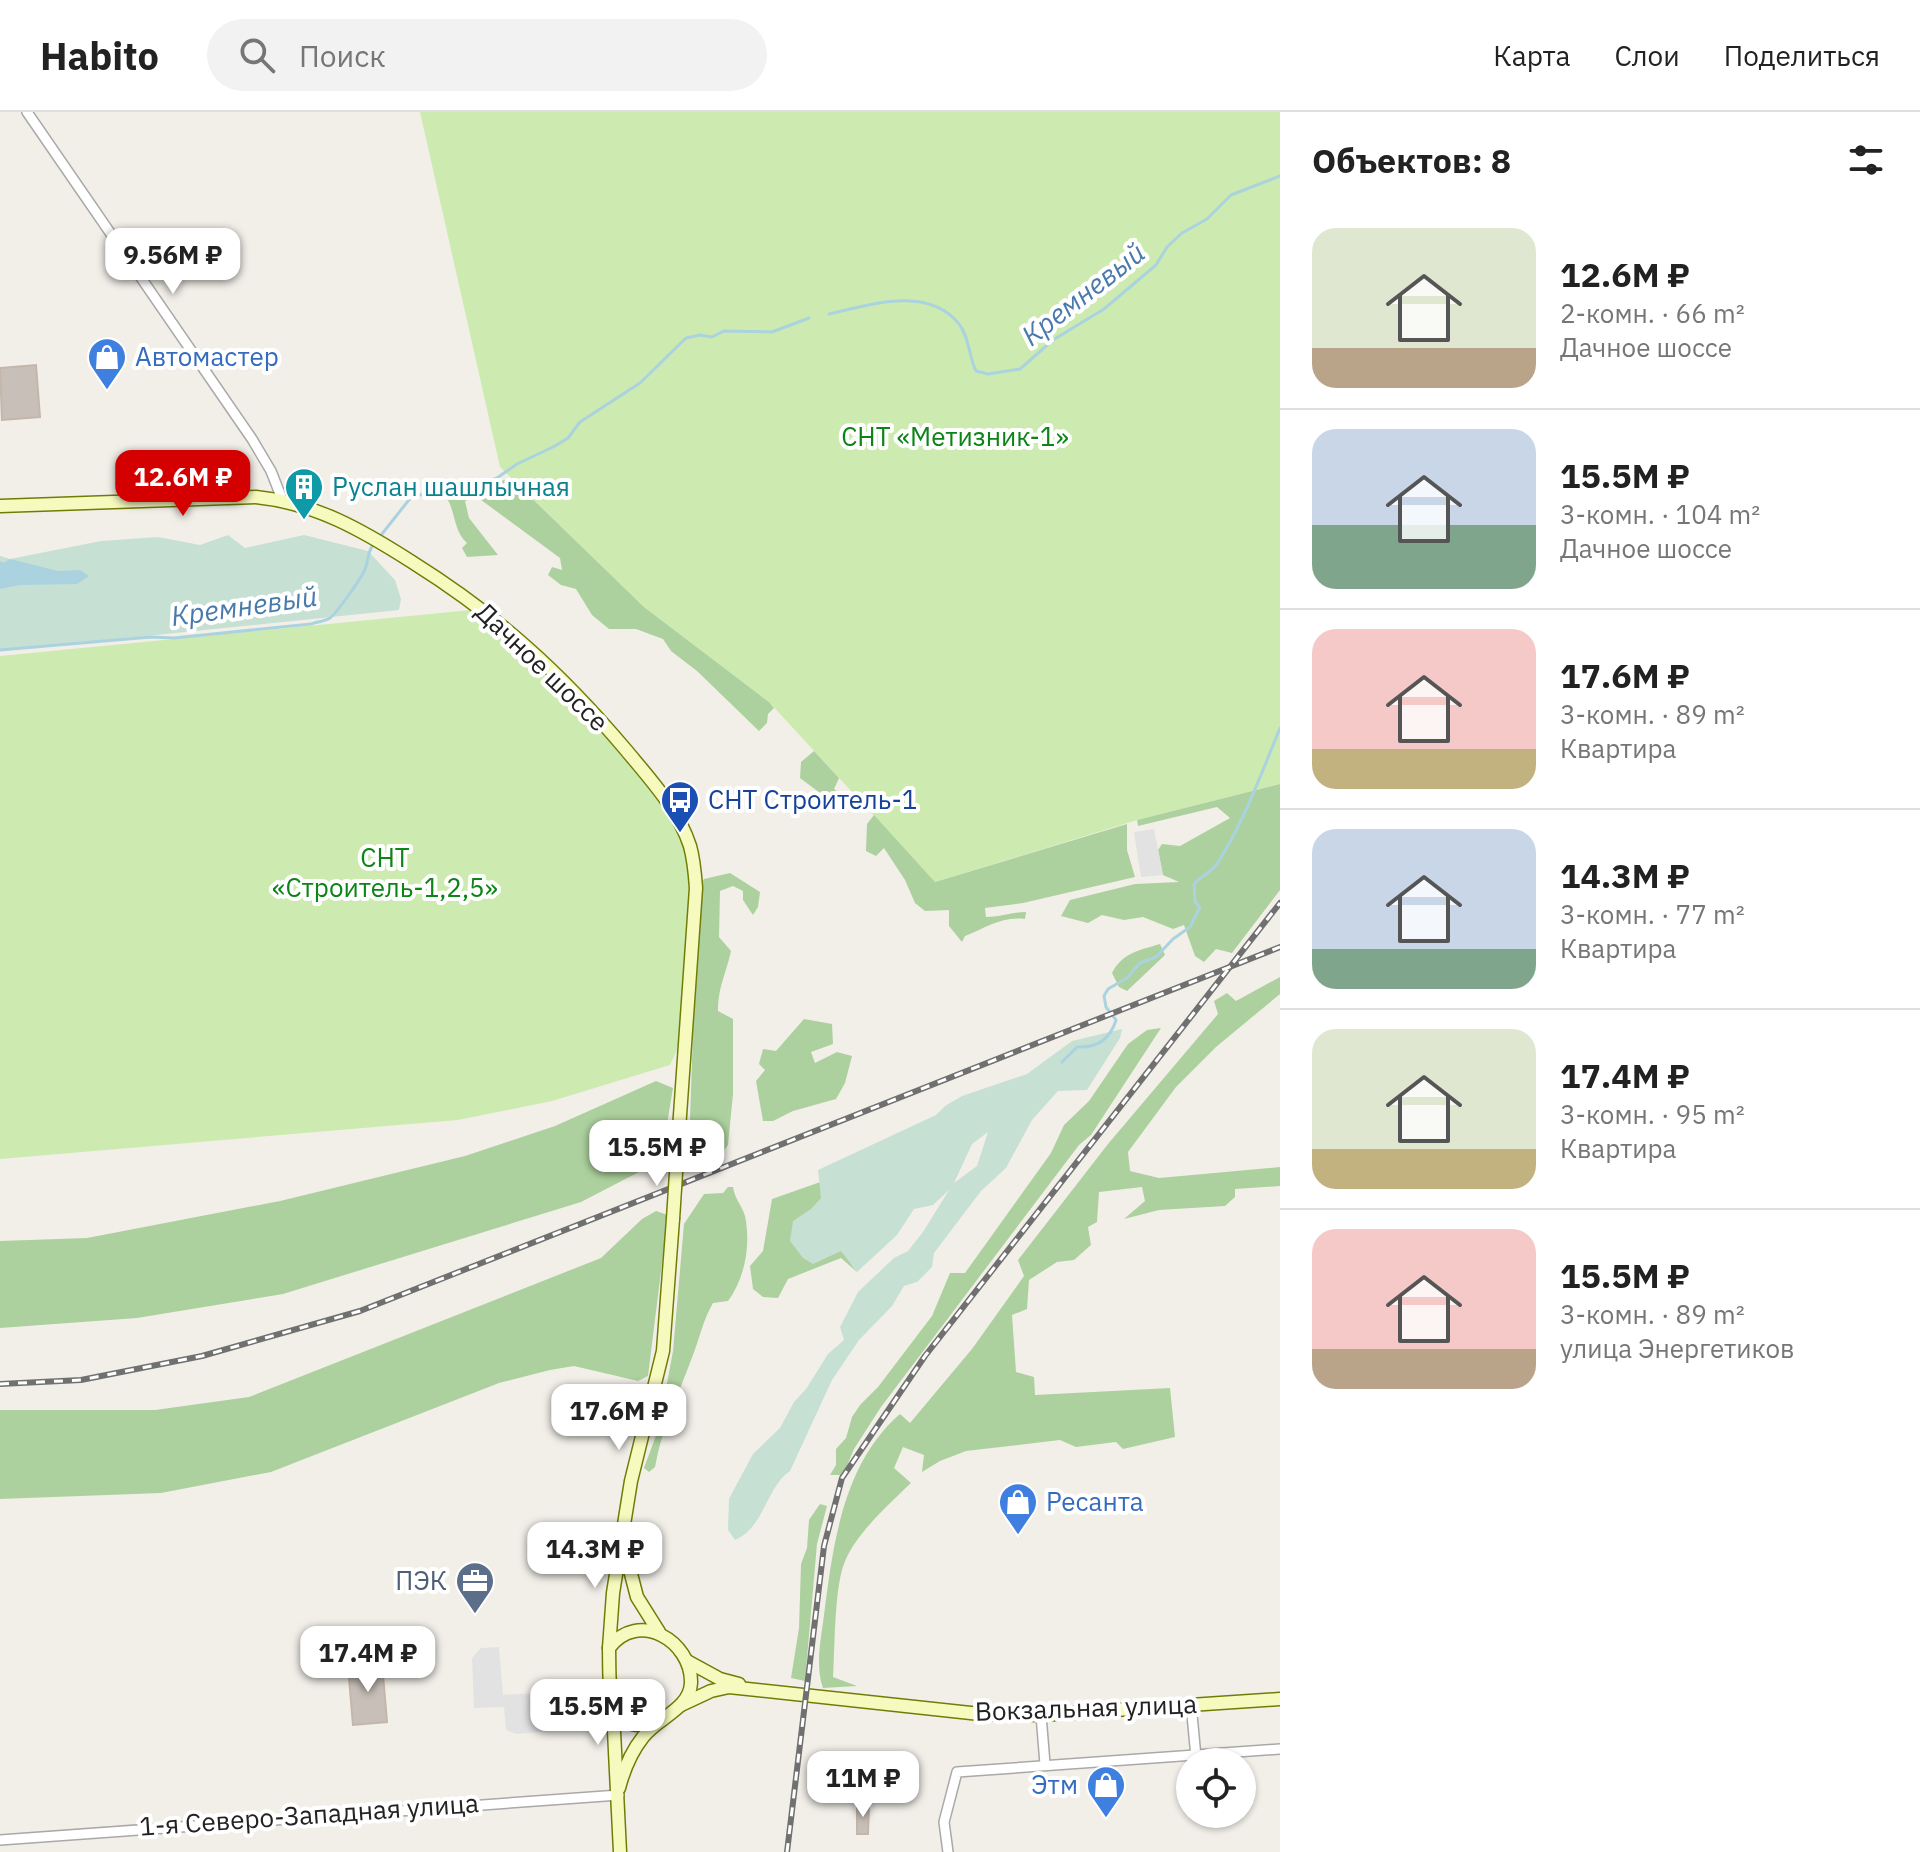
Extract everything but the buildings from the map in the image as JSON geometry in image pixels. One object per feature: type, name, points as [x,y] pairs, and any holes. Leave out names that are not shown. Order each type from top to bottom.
[{"type":"main road","name":"Дачное шоссе","points":[[0,506],[256,497],[282,499],[323,512],[368,534],[471,599],[521,640],[612,735],[662,795],[681,827],[694,860],[696,888],[663,1351],[631,1481],[613,1593],[609,1648]]},
{"type":"main road","points":[[622,1537],[637,1597],[661,1634],[686,1660],[720,1679],[750,1688]]},
{"type":"main road","points":[[620,1852],[609,1648],[627,1632],[650,1630],[661,1634]]},
{"type":"main road","points":[[681,1705],[690,1687],[686,1660]]},
{"type":"main road","points":[[619,1791],[630,1756],[643,1736],[658,1722],[681,1705],[711,1691],[750,1688]]},
{"type":"main road","name":"Вокзальная улица","points":[[750,1688],[975,1714],[1041,1715],[1280,1699]]},
{"type":"main road","points":[[613,1705],[622,1721],[629,1724],[658,1722]]},
{"type":"street","points":[[27,112],[252,439],[271,471],[282,499]]},
{"type":"street","points":[[1191,1704],[1195,1748]]},
{"type":"street","points":[[1041,1715],[1045,1764]]},
{"type":"street","points":[[1256,1751],[1280,1749]]},
{"type":"street","points":[[948,1852],[944,1822],[957,1772],[1176,1758]]},
{"type":"street","name":"1-я Северо-Западная улица","points":[[0,1840],[619,1791]]},
{"type":"green space","name":"СНТ «Метизник-1»","points":[[420,112],[1280,112],[1280,784],[1137,820],[935,882],[769,702],[644,607],[500,467]]},
{"type":"green space","points":[[511,478],[644,607],[769,702],[774,708],[768,714],[767,723],[759,731],[697,671],[671,651],[663,639],[636,629],[609,629],[592,615],[576,589],[561,585],[548,575],[552,567],[562,570],[560,558],[477,497],[465,501],[469,518],[498,555],[467,557],[462,548],[467,543],[457,528],[448,500],[460,493]]},
{"type":"green space","points":[[228,535],[245,548],[304,535],[368,551],[395,580],[401,599],[399,610],[0,651],[0,556],[10,559],[101,541],[158,537],[200,545]]},
{"type":"green space","name":"СНТ «Строитель-1,2,5»","points":[[471,610],[490,619],[564,685],[653,787],[681,836],[692,881],[679,1046],[670,1065],[552,1101],[458,1120],[0,1159],[0,656]]},
{"type":"green space","points":[[814,751],[839,778],[834,789],[850,802],[840,808],[800,778],[801,762]]},
{"type":"green space","points":[[1280,784],[1280,890],[1232,953],[1216,949],[1204,962],[1195,956],[1184,925],[1173,929],[1143,917],[1124,920],[1102,915],[1088,923],[1061,916],[1070,900],[1135,884],[1179,882],[1163,875],[1158,850],[1162,844],[1180,846],[1230,818],[1217,807],[1138,826],[1137,820]]},
{"type":"green space","points":[[874,815],[935,882],[1127,824],[1127,850],[1135,877],[1023,903],[985,908],[986,917],[1026,912],[1025,919],[994,923],[965,936],[962,942],[949,926],[949,910],[925,911],[915,903],[905,880],[884,848],[876,856],[866,851],[867,824]]},
{"type":"green space","points":[[730,873],[760,892],[758,907],[753,915],[743,900],[743,891],[733,886],[720,891],[719,937],[731,951],[718,1011],[733,1019],[733,1094],[728,1145],[717,1160],[700,1170],[704,1154],[690,1119],[698,888],[704,879]]},
{"type":"green space","points":[[1160,944],[1165,955],[1127,991],[1119,987],[1112,973],[1116,966],[1132,953]]},
{"type":"green space","points":[[1280,977],[1280,994],[1216,1047],[1176,1087],[1128,1152],[1130,1171],[1159,1178],[1280,1167],[1280,1186],[1235,1189],[1235,1197],[1225,1206],[1159,1210],[1124,1219],[1145,1201],[1142,1187],[1099,1192],[1097,1222],[1088,1227],[1091,1245],[1074,1260],[1057,1262],[1029,1280],[1027,1309],[1012,1315],[1016,1372],[1034,1377],[1035,1395],[1170,1388],[1175,1437],[1123,1449],[1116,1442],[1076,1447],[1060,1440],[966,1451],[922,1472],[924,1455],[903,1447],[894,1468],[911,1483],[858,1539],[846,1559],[839,1583],[833,1677],[857,1686],[823,1688],[819,1652],[832,1561],[844,1507],[865,1456],[900,1414],[910,1423],[972,1349],[1024,1276],[1018,1260],[1108,1144],[1218,1014],[1214,1001],[1227,993],[1236,1001]]},
{"type":"green space","points":[[804,1019],[832,1024],[833,1044],[811,1052],[815,1063],[837,1052],[852,1056],[845,1083],[836,1099],[793,1111],[773,1121],[763,1121],[756,1081],[765,1070],[759,1064],[763,1049],[776,1051]]},
{"type":"green space","points":[[1161,1028],[1091,1135],[1079,1145],[881,1407],[854,1449],[843,1475],[830,1475],[836,1465],[836,1449],[846,1438],[852,1417],[932,1316],[950,1273],[965,1273],[1051,1153],[1064,1125],[1089,1101],[1128,1044],[1147,1030]]},
{"type":"green space","points":[[1122,1029],[1120,1038],[1087,1090],[1058,1091],[1032,1120],[1006,1168],[981,1191],[934,1253],[932,1267],[917,1282],[904,1286],[892,1306],[859,1340],[832,1380],[790,1471],[782,1478],[753,1526],[735,1540],[728,1530],[729,1499],[753,1454],[780,1428],[794,1402],[828,1354],[844,1340],[840,1327],[858,1292],[894,1258],[908,1251],[949,1190],[933,1205],[914,1209],[897,1235],[857,1272],[841,1251],[813,1264],[803,1258],[790,1241],[793,1221],[821,1198],[818,1170],[936,1115],[962,1096],[1027,1074],[1072,1041]],"holes":[[[988,1132],[977,1166],[954,1183],[972,1144]]]},
{"type":"green space","points":[[656,1081],[673,1088],[664,1142],[639,1172],[581,1202],[283,1294],[137,1318],[0,1328],[0,1241],[87,1238],[280,1201],[465,1156],[555,1126]]},
{"type":"green space","points":[[843,1174],[852,1265],[857,1272],[841,1258],[788,1279],[778,1298],[763,1297],[753,1289],[750,1266],[763,1251],[772,1199]]},
{"type":"green space","points":[[728,1187],[733,1187],[745,1216],[747,1238],[742,1272],[728,1301],[713,1303],[710,1309],[666,1424],[655,1467],[649,1472],[644,1468],[668,1403],[665,1394],[673,1351],[684,1224],[704,1194],[723,1193]]},
{"type":"green space","points":[[656,1211],[668,1215],[648,1376],[638,1381],[574,1366],[550,1370],[499,1383],[271,1472],[161,1493],[0,1499],[0,1410],[155,1410],[249,1397],[601,1258],[642,1219]]},
{"type":"green space","points":[[820,1504],[827,1506],[817,1544],[805,1681],[791,1678],[799,1628],[801,1564],[807,1548],[809,1520]]},
{"type":"shaded area","points":[[1154,829],[1163,875],[1141,877],[1134,832]]},
{"type":"shaded area","points":[[499,1647],[503,1695],[588,1690],[590,1728],[516,1734],[506,1730],[504,1707],[474,1708],[472,1658],[481,1648]]},
{"type":"water","points":[[10,559],[58,571],[80,570],[89,576],[77,584],[20,585],[0,589],[0,561],[3,563]]},
{"type":"waterway","name":"Кремневый","points":[[829,314],[897,301],[931,305],[946,312],[959,324],[976,371],[988,374],[1020,369],[1053,340],[1104,309],[1156,265],[1167,247],[1182,233],[1207,219],[1231,195],[1280,176]]},
{"type":"waterway","name":"Кремневый","points":[[378,539],[412,496],[468,489],[497,478],[568,438],[580,422],[640,383],[686,338],[700,335],[712,337],[724,331],[772,332],[809,318]]},
{"type":"waterway","name":"Кремневый","points":[[0,650],[151,637],[174,638],[324,621],[333,615],[359,579],[373,545]]},
{"type":"waterway","points":[[1062,1062],[1077,1047],[1097,1044],[1110,1033],[1116,1020],[1106,1007],[1104,996],[1108,989],[1127,978],[1140,963],[1156,957],[1190,927],[1200,907],[1195,902],[1194,884],[1215,867],[1236,832],[1280,728]]},
{"type":"railway","points":[[787,1852],[824,1546],[842,1478],[925,1356],[1280,903]]},
{"type":"railway","points":[[0,1384],[81,1380],[202,1356],[360,1311],[1280,947]]},
{"type":"place","name":"Автомастер","points":[[107,391]]},
{"type":"place","name":"Руслан шашлычная","points":[[304,521]]},
{"type":"place","name":"СНТ Строитель-1","points":[[680,834]]},
{"type":"place","name":"Ресанта","points":[[1018,1536]]},
{"type":"place","name":"ПЭК","points":[[475,1615]]},
{"type":"place","name":"Этм","points":[[1106,1819]]}]
